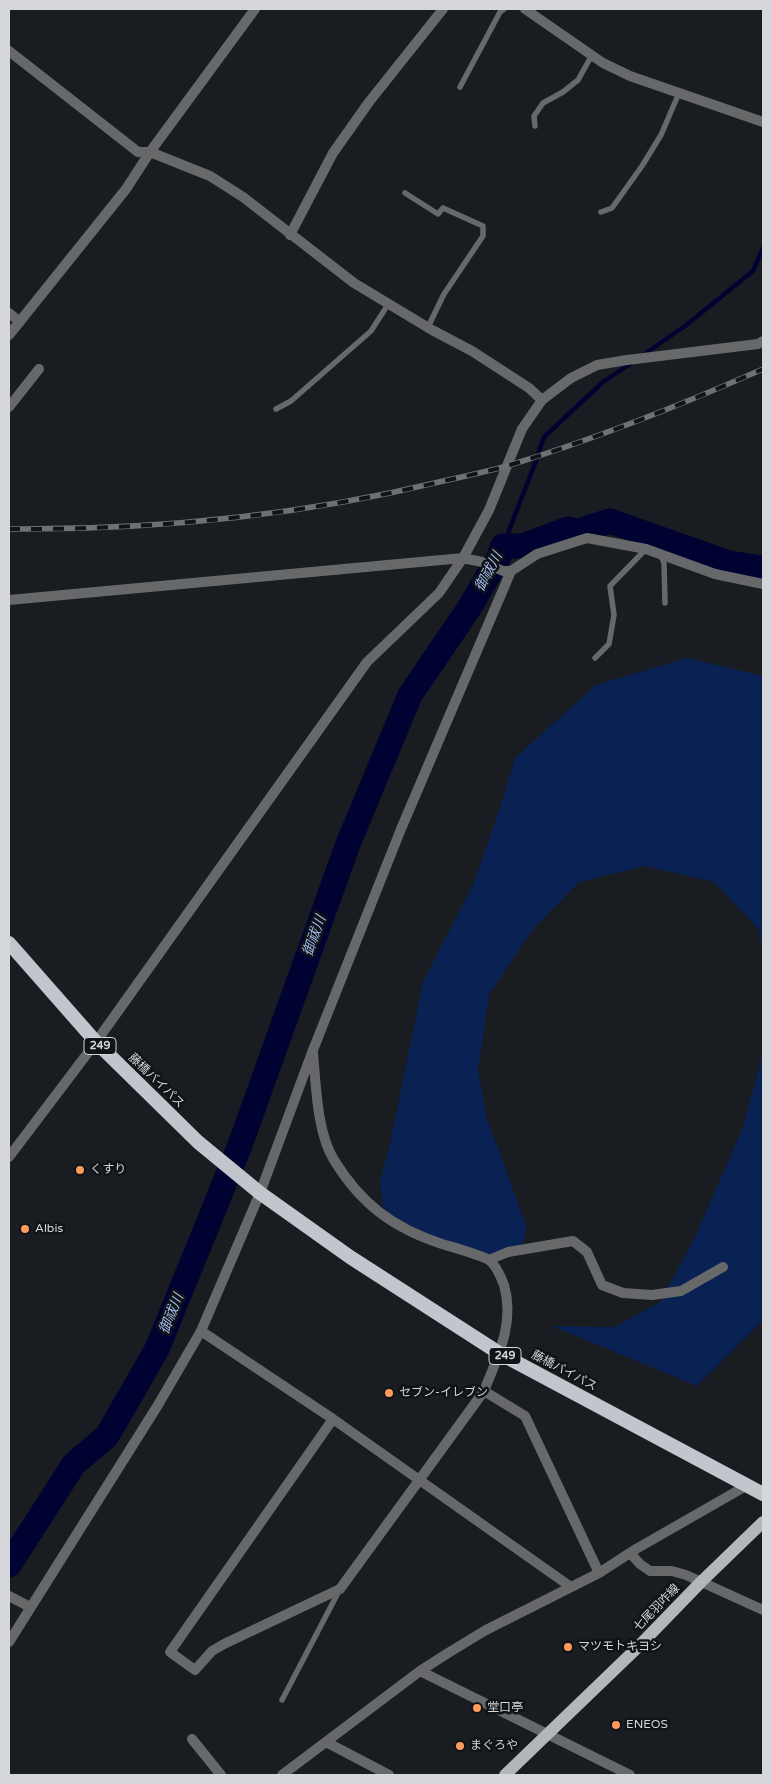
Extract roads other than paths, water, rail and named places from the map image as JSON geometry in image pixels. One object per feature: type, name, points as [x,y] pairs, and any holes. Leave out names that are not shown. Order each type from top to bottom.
[{"type":"highway","name":"藤橋バイパス","points":[[9,943],[96,1042],[198,1142],[256,1190],[350,1256],[499,1353],[763,1494]]},
{"type":"main road","name":"七尾羽咋線","points":[[506,1775],[763,1522]]},
{"type":"street","points":[[9,335],[126,189],[150,152],[255,9]]},
{"type":"street","points":[[290,235],[333,153],[369,102],[443,9]]},
{"type":"street","points":[[525,9],[602,63],[630,76],[763,122]]},
{"type":"street","points":[[9,51],[138,152],[150,152],[210,176],[243,197],[354,283],[472,351],[528,388],[542,400]]},
{"type":"street","points":[[9,313],[20,322]]},
{"type":"street","points":[[9,1157],[96,1042],[367,662],[439,593],[463,558],[490,510],[522,429],[542,400],[571,378],[597,365],[763,342]]},
{"type":"street","points":[[9,407],[39,369]]},
{"type":"street","points":[[9,1642],[158,1405],[200,1331],[401,829],[508,570],[537,554],[587,538],[646,549],[670,556],[715,574],[763,584]]},
{"type":"street","points":[[9,600],[463,558],[508,570]]},
{"type":"street","points":[[313,1050],[321,1126],[333,1158],[351,1184],[376,1210],[397,1226],[424,1238],[489,1260],[501,1276],[507,1297],[508,1319],[499,1353],[484,1391],[418,1479],[340,1589],[224,1644],[212,1651],[195,1670],[170,1652],[333,1419]]},
{"type":"street","points":[[489,1260],[508,1252],[573,1241],[587,1252],[602,1285],[623,1293],[652,1295],[681,1291],[723,1267]]},
{"type":"street","points":[[200,1331],[333,1419],[571,1587]]},
{"type":"street","points":[[484,1391],[525,1416],[599,1573]]},
{"type":"street","points":[[282,1775],[420,1671],[486,1630],[599,1573],[746,1486]]},
{"type":"street","points":[[630,1553],[640,1564],[650,1570],[672,1571],[686,1575],[763,1610]]},
{"type":"street","points":[[9,1596],[30,1607]]},
{"type":"street","points":[[420,1671],[630,1775]]},
{"type":"street","points":[[192,1739],[221,1775]]},
{"type":"street","points":[[326,1742],[389,1775]]},
{"type":"lane","points":[[460,88],[500,12],[504,9]]},
{"type":"lane","points":[[535,126],[534,116],[543,103],[578,80],[592,55]]},
{"type":"lane","points":[[601,212],[612,208],[642,166],[661,134],[679,93]]},
{"type":"lane","points":[[405,193],[438,214],[443,208],[483,226],[484,236],[444,294],[428,327]]},
{"type":"lane","points":[[276,410],[291,401],[371,331],[388,303]]},
{"type":"lane","points":[[596,658],[609,644],[614,615],[610,586],[646,549]]},
{"type":"lane","points":[[660,554],[664,562],[665,603]]},
{"type":"lane","points":[[282,1700],[340,1589]]},
{"type":"waterway","points":[[643,355],[685,326],[753,271],[763,248]]},
{"type":"waterway","points":[[503,546],[544,437],[603,382],[633,362]]},
{"type":"waterway","name":"御祓川","points":[[9,1565],[74,1464],[107,1436],[157,1349],[240,1145],[348,844],[410,695],[468,610],[498,559],[503,546],[523,546],[568,529],[579,531],[610,521],[729,563],[763,568]]},
{"type":"railway","points":[[9,529],[118,527],[226,519],[333,504],[386,494],[507,466],[540,456],[636,421],[763,369]]},
{"type":"place","name":"くすり","points":[[80,1170]]},
{"type":"place","name":"Albis","points":[[25,1229]]},
{"type":"place","name":"セブン-イレブン","points":[[389,1393]]},
{"type":"place","name":"マツモトキヨシ","points":[[568,1647]]},
{"type":"place","name":"堂口亭","points":[[477,1708]]},
{"type":"place","name":"ENEOS","points":[[616,1725]]},
{"type":"place","name":"まぐろや","points":[[460,1746]]}]
